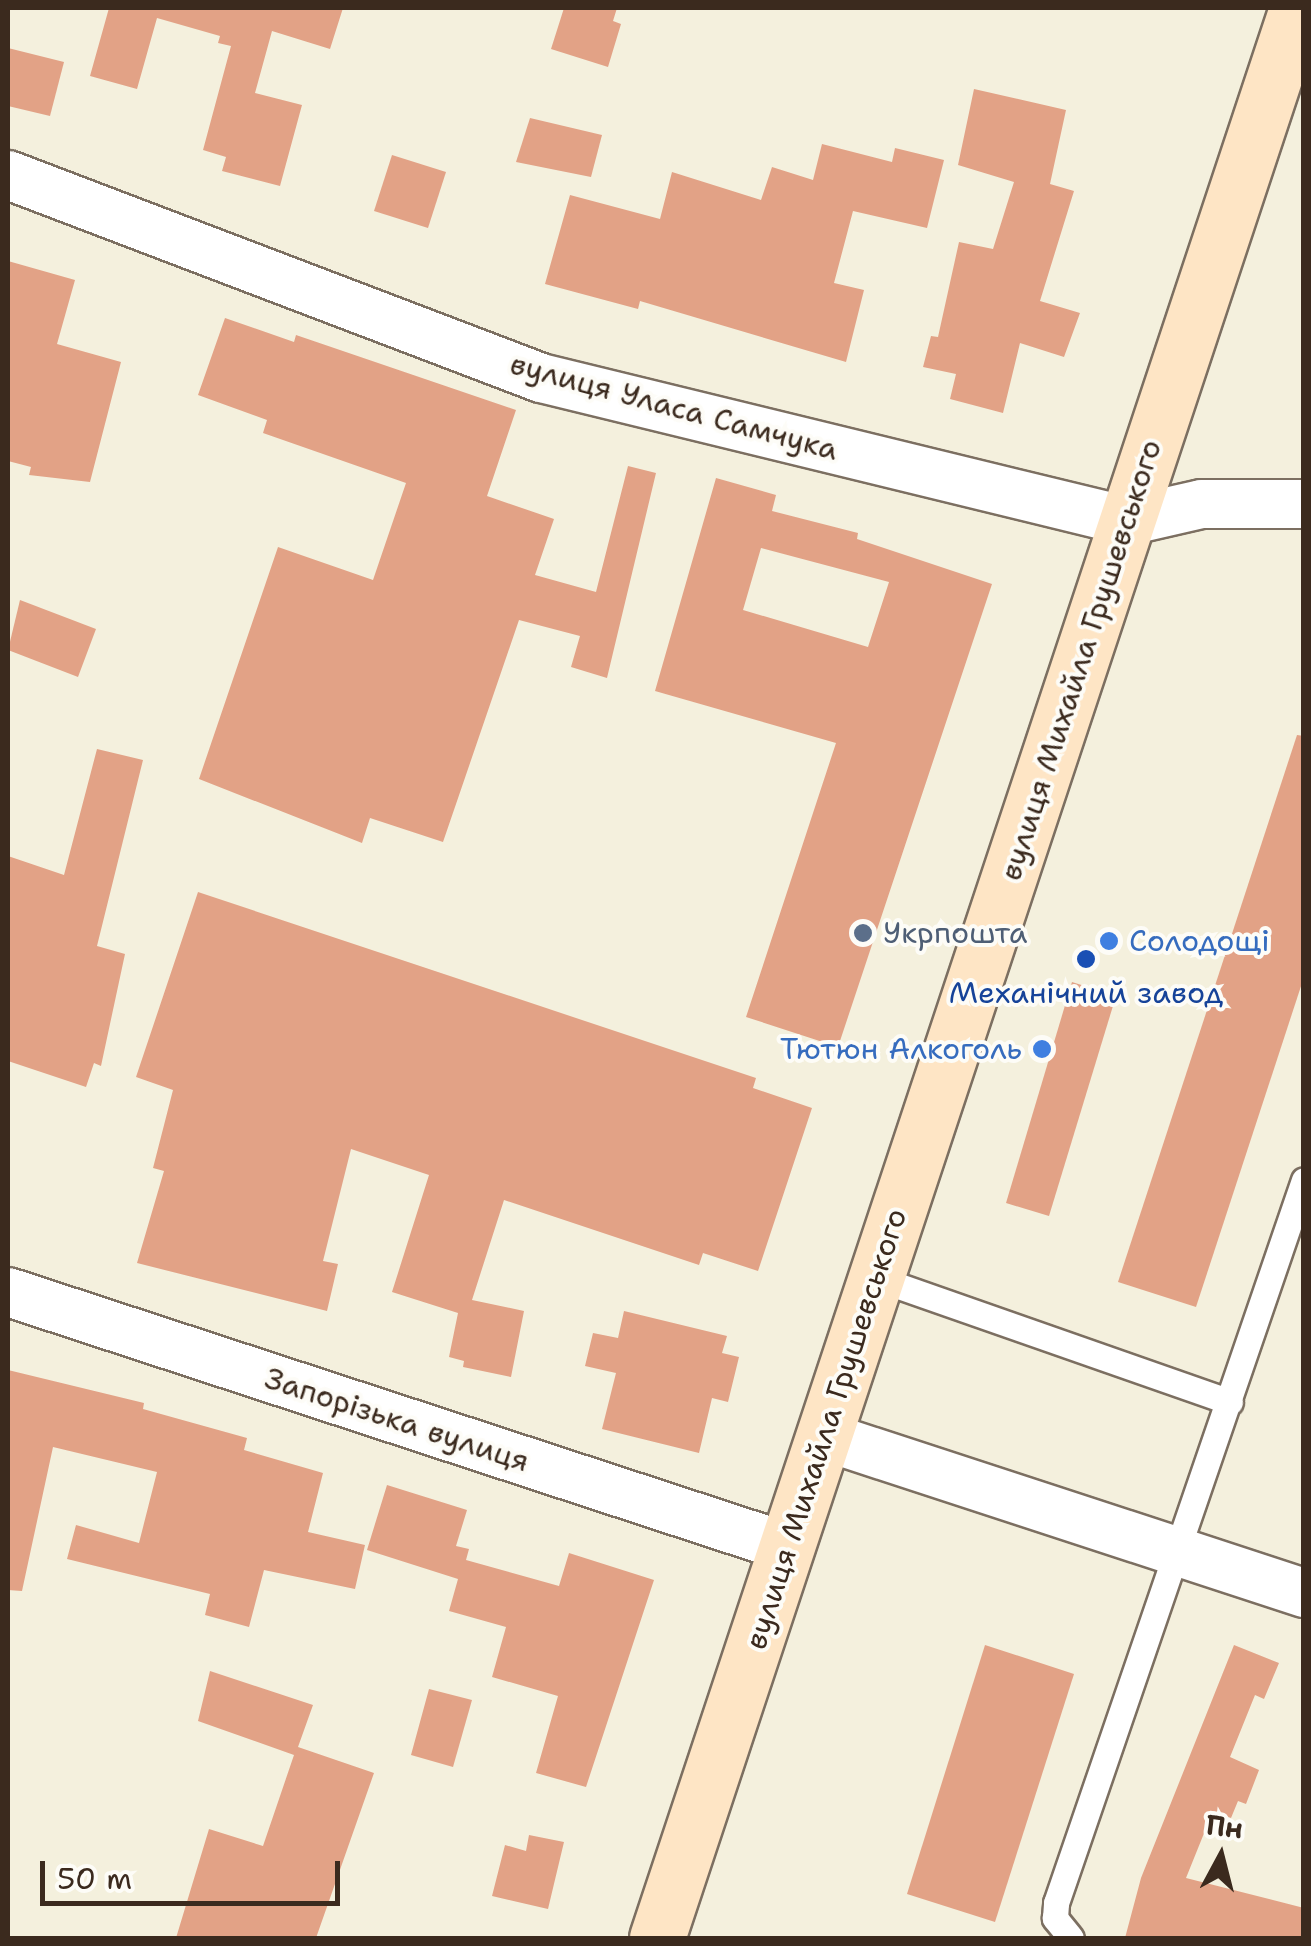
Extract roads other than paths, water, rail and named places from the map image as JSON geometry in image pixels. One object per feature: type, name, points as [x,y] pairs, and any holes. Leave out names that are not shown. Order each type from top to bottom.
[{"type":"main road","name":"вулиця Михайла Грушевського","points":[[657,1938],[1298,8]]},
{"type":"street","name":"вулиця Уласа Самчука","points":[[8,175],[541,378],[1127,521]]},
{"type":"street","points":[[1127,521],[1202,504],[1304,504]]},
{"type":"street","name":"Запорізька вулиця","points":[[8,1292],[786,1547]]},
{"type":"street","points":[[824,1436],[1304,1593]]},
{"type":"lane","points":[[1072,1938],[1056,1918],[1056,1903],[1304,1180]]},
{"type":"lane","points":[[876,1278],[1230,1402]]},
{"type":"place","name":"Укрпошта","points":[[863,933]]},
{"type":"place","name":"Солодощі","points":[[1109,941]]},
{"type":"place","name":"Механічний завод","points":[[1086,959]]},
{"type":"place","name":"Тютюн Алкоголь","points":[[1042,1049]]}]
